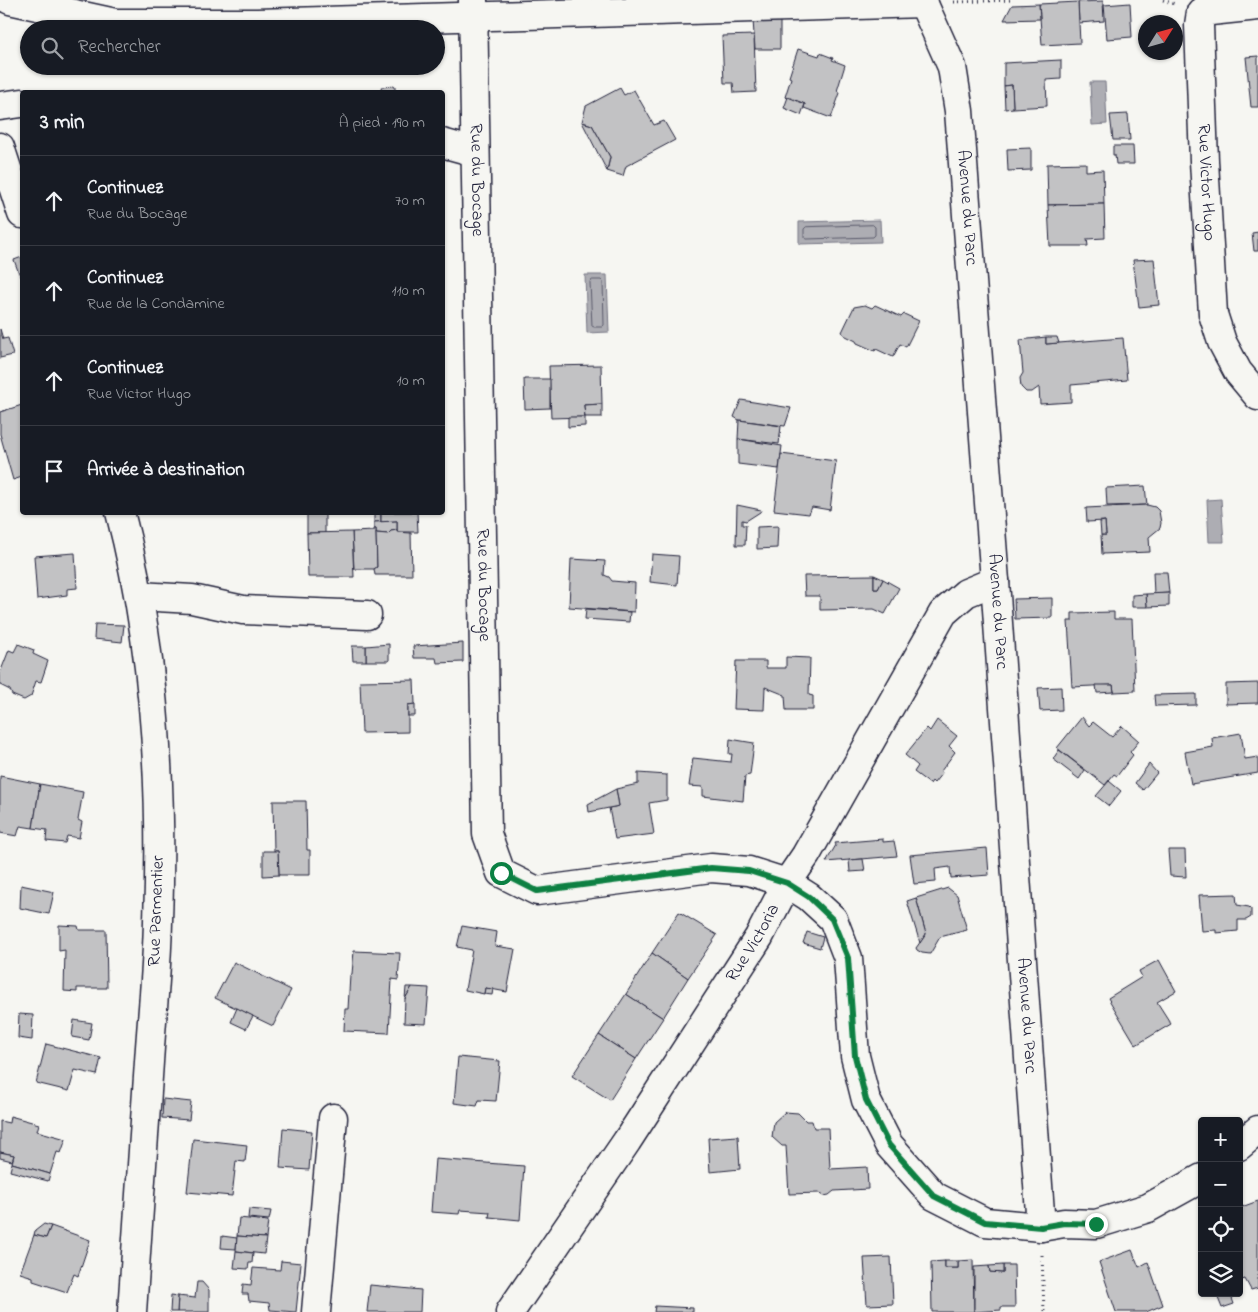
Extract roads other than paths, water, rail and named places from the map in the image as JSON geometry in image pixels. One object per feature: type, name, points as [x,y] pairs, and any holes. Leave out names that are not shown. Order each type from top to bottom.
[{"type":"street","points":[[10,0],[101,20]]},
{"type":"street","points":[[304,20],[473,9],[923,1]]},
{"type":"street","name":"Avenue du Parc","points":[[923,1],[952,67],[959,111],[1041,1227]]},
{"type":"street","name":"Rue Victor Hugo","points":[[1258,6],[1221,5],[1201,12],[1199,25],[1204,162],[1213,314],[1222,342],[1238,372],[1258,396]]},
{"type":"street","name":"Rue du Bocage","points":[[473,9],[487,834],[501,873],[537,891],[711,868],[749,871],[787,883],[809,897],[832,919],[848,958],[855,1056],[866,1100],[889,1145],[934,1196],[985,1222],[1041,1227]]},
{"type":"street","points":[[0,106],[20,103]]},
{"type":"street","points":[[445,144],[475,152]]},
{"type":"street","points":[[0,147],[20,208]]},
{"type":"street","name":"Rue Parmentier","points":[[121,515],[130,550],[147,640],[156,723],[159,820],[158,922],[132,1312]]},
{"type":"street","name":"Rue Victoria","points":[[510,1312],[627,1141],[753,945],[943,614],[966,594],[995,581]]},
{"type":"street","points":[[139,596],[192,599],[243,610],[367,615]]},
{"type":"street","points":[[316,1312],[333,1118]]},
{"type":"street","points":[[1243,1143],[1258,1130]]},
{"type":"street","points":[[1041,1227],[1064,1223],[1096,1224],[1148,1208],[1198,1180]]},
{"type":"water","points":[[1090,82],[1105,82],[1107,124],[1092,125]]},
{"type":"water","points":[[880,220],[881,242],[799,244],[799,222]]},
{"type":"water","points":[[585,275],[607,275],[609,332],[587,333]]},
{"type":"water","points":[[1221,499],[1224,542],[1209,542],[1207,500]]}]
